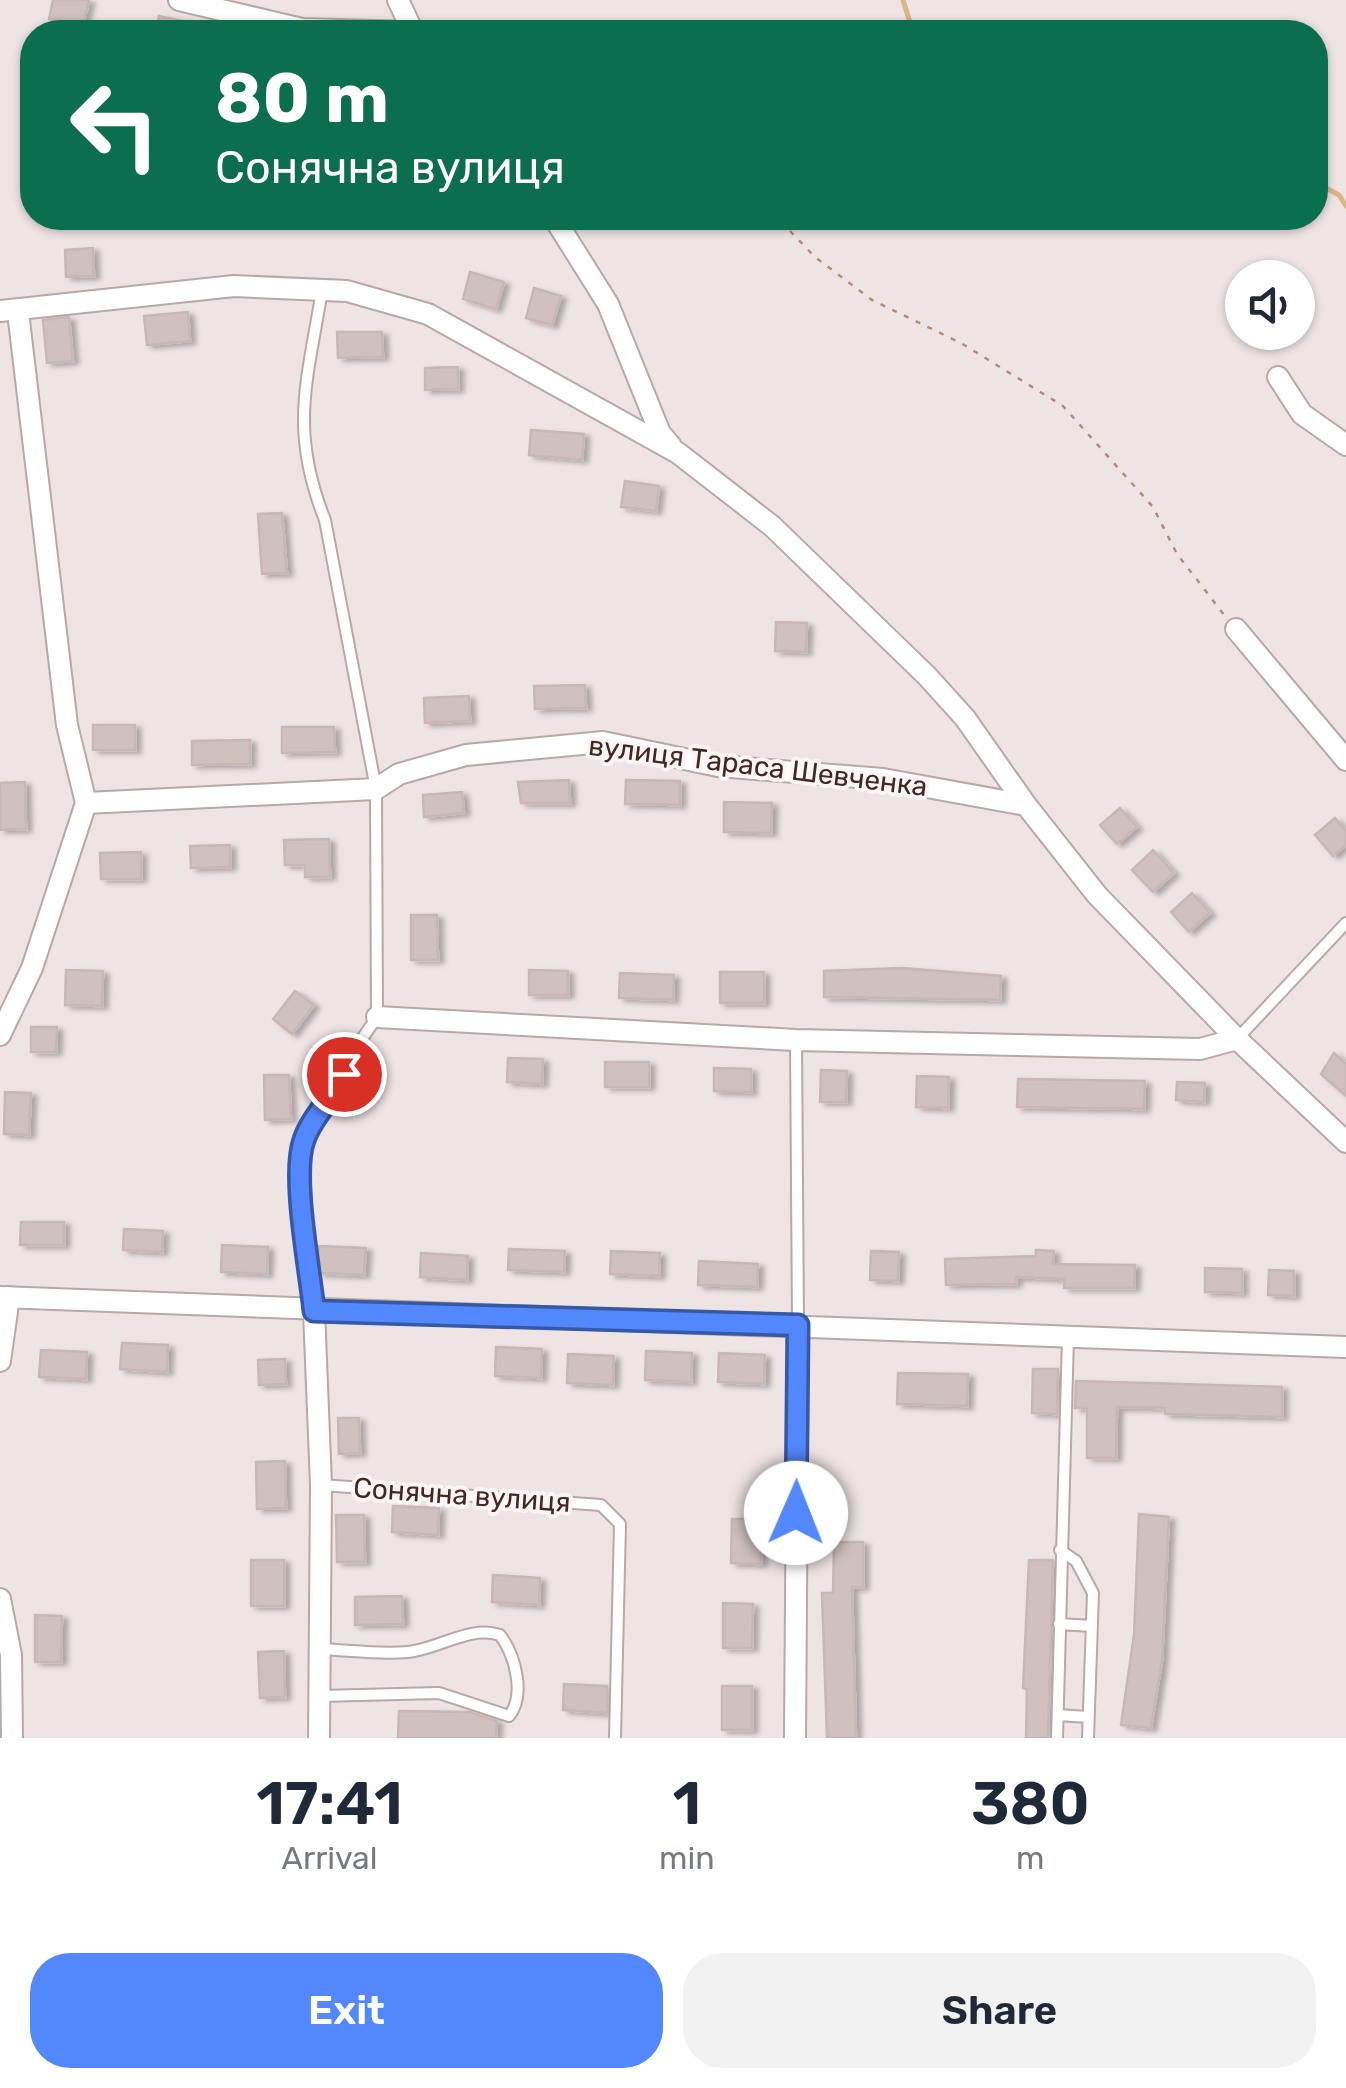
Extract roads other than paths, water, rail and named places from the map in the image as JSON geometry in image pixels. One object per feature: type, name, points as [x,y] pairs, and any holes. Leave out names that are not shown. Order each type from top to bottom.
[{"type":"street","points":[[179,0],[264,20]]},
{"type":"street","points":[[562,230],[608,304],[660,434],[678,453],[772,526],[916,666],[965,718],[1026,805],[1097,895],[1236,1039],[1346,1142]]},
{"type":"street","points":[[1,1029],[32,968],[86,803],[64,706],[9,311],[78,300],[234,286],[348,292],[428,314],[678,453]]},
{"type":"street","points":[[1278,377],[1302,414],[1346,445]]},
{"type":"street","points":[[1236,629],[1346,760]]},
{"type":"street","name":"вулиця Тараса Шевченка","points":[[86,803],[376,789],[399,774],[466,755],[603,742],[718,766],[883,778],[1026,805]]},
{"type":"street","points":[[377,1017],[796,1040],[1200,1049],[1236,1039]]},
{"type":"street","points":[[0,1361],[4,1297],[1346,1347]]},
{"type":"street","name":"Сонячна вулиця","points":[[314,1311],[321,1485],[318,1738]]},
{"type":"street","points":[[795,1738],[798,1325]]},
{"type":"street","points":[[0,1600],[11,1655],[12,1738]]},
{"type":"lane","points":[[314,1311],[299,1167],[304,1138],[335,1095],[354,1052],[377,1017],[376,789],[325,520],[309,479],[301,424],[322,290]]},
{"type":"lane","points":[[1236,1039],[1346,923]]},
{"type":"lane","points":[[796,1040],[798,1325]]},
{"type":"lane","points":[[1057,1738],[1068,1336]]},
{"type":"lane","name":"Сонячна вулиця","points":[[321,1485],[601,1504],[620,1524],[614,1738]]},
{"type":"lane","points":[[1060,1550],[1087,1575],[1093,1593],[1088,1738]]},
{"type":"lane","points":[[1059,1624],[1092,1626]]},
{"type":"lane","points":[[318,1649],[406,1652],[490,1632],[500,1636],[512,1655],[516,1700],[509,1716],[439,1694],[319,1696]]},
{"type":"lane","points":[[1058,1714],[1088,1717]]},
{"type":"waterway","points":[[903,0],[909,20]]},
{"type":"waterway","points":[[1328,189],[1339,195],[1346,206]]}]
